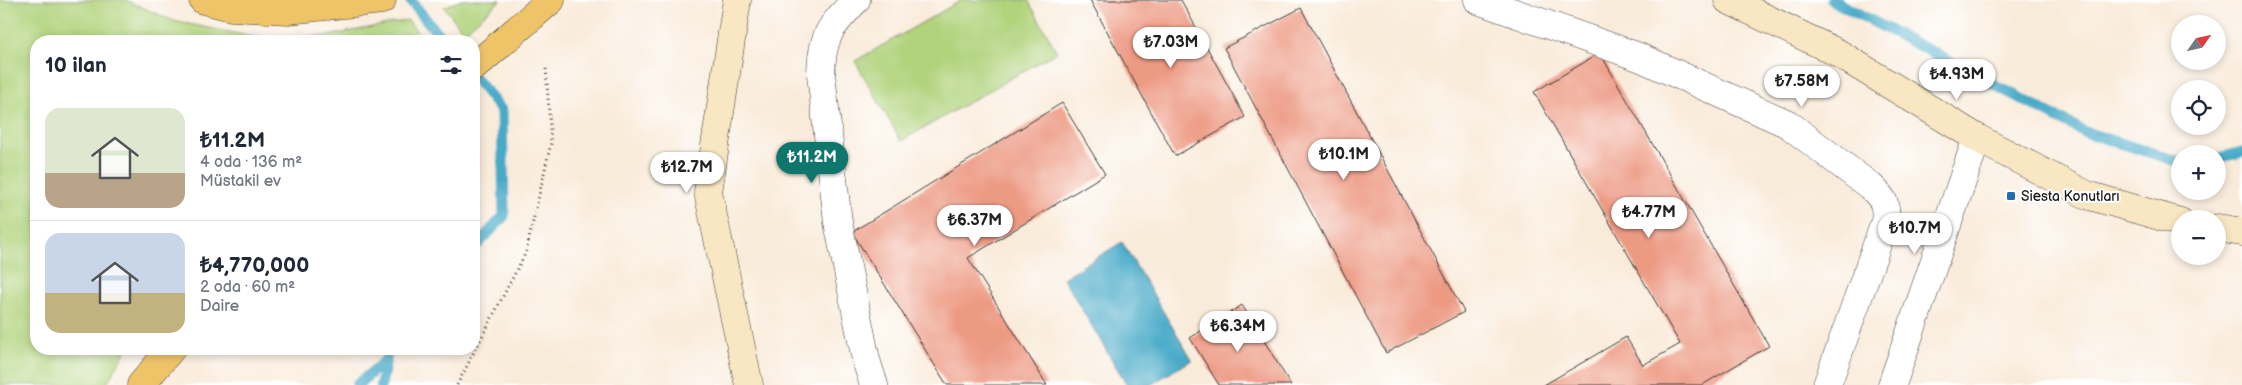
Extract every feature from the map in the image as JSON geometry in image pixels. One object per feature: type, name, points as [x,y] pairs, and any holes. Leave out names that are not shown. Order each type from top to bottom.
[{"type":"highway","points":[[203,0],[231,7],[288,10],[382,0]]},
{"type":"highway","points":[[480,62],[551,0]]},
{"type":"highway","points":[[141,385],[166,355]]},
{"type":"street","points":[[737,0],[708,192],[749,385]]},
{"type":"street","points":[[856,0],[837,20],[826,37],[821,52],[821,74],[838,222],[866,360],[874,385]]},
{"type":"street","points":[[1478,0],[1639,57],[1788,124],[1880,195],[1887,207],[1884,222],[1828,385]]},
{"type":"street","points":[[1728,0],[1836,52],[1977,138],[2087,195],[2171,219]]},
{"type":"street","points":[[1892,385],[1977,138]]},
{"type":"street","points":[[2226,229],[2242,232]]},
{"type":"path","points":[[480,341],[526,252],[550,143],[546,67]]},
{"type":"path","points":[[457,385],[473,355]]},
{"type":"green space","points":[[0,0],[125,0],[174,21],[244,35],[30,35],[30,355],[124,355],[106,385],[0,385]]},
{"type":"green space","points":[[461,0],[501,0],[464,32],[444,7]]},
{"type":"green space","points":[[962,0],[1028,0],[1057,52],[901,141],[855,61]]},
{"type":"green space","points":[[408,20],[419,35],[332,35]]},
{"type":"water","points":[[1122,242],[1192,360],[1150,385],[1127,385],[1063,278]]},
{"type":"building","points":[[1090,0],[1181,0],[1245,117],[1175,156]]},
{"type":"building","points":[[1301,8],[1464,312],[1386,353],[1224,48]]},
{"type":"building","points":[[1600,53],[1769,346],[1702,385],[1544,385],[1626,337],[1643,365],[1680,344],[1534,92]]},
{"type":"building","points":[[1062,103],[1105,174],[968,258],[1047,385],[947,385],[852,232]]},
{"type":"building","points":[[1242,305],[1291,385],[1219,385],[1190,338]]},
{"type":"waterway","points":[[410,0],[439,35]]},
{"type":"waterway","points":[[1832,0],[2085,132],[2171,159]]},
{"type":"waterway","points":[[480,84],[502,111],[504,216],[480,242]]},
{"type":"waterway","points":[[2226,156],[2242,152]]},
{"type":"waterway","points":[[381,385],[387,355]]},
{"type":"waterway","points":[[357,385],[386,360]]},
{"type":"place","name":"Siesta Konutları","points":[[2011,196]]}]
